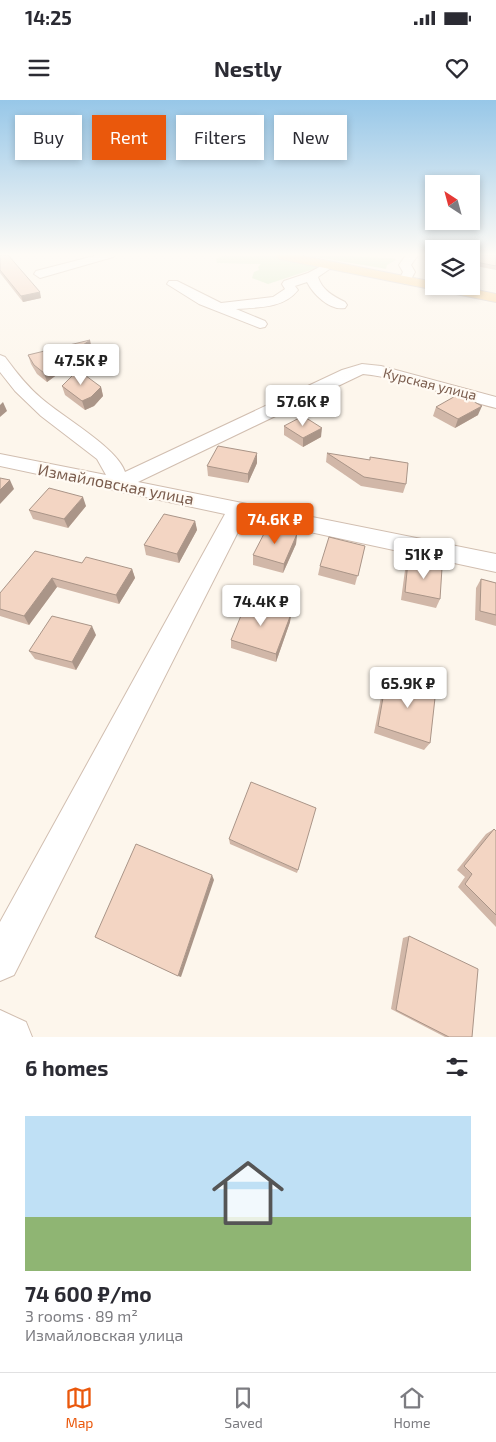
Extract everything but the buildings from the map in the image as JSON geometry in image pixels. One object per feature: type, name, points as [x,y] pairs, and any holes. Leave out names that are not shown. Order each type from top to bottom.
[{"type":"street","points":[[200,299],[260,324]]},
{"type":"street","points":[[221,306],[277,301],[280,299]]},
{"type":"street","points":[[328,299],[340,305]]},
{"type":"street","points":[[0,360],[10,377],[26,394],[104,455],[114,468],[118,483]]},
{"type":"street","name":"Курская улица","points":[[118,483],[362,368],[460,391],[496,403]]},
{"type":"street","name":"Измайловская улица","points":[[0,460],[496,563]]},
{"type":"street","points":[[0,961],[239,509]]},
{"type":"street","points":[[0,1032],[11,1037]]}]
